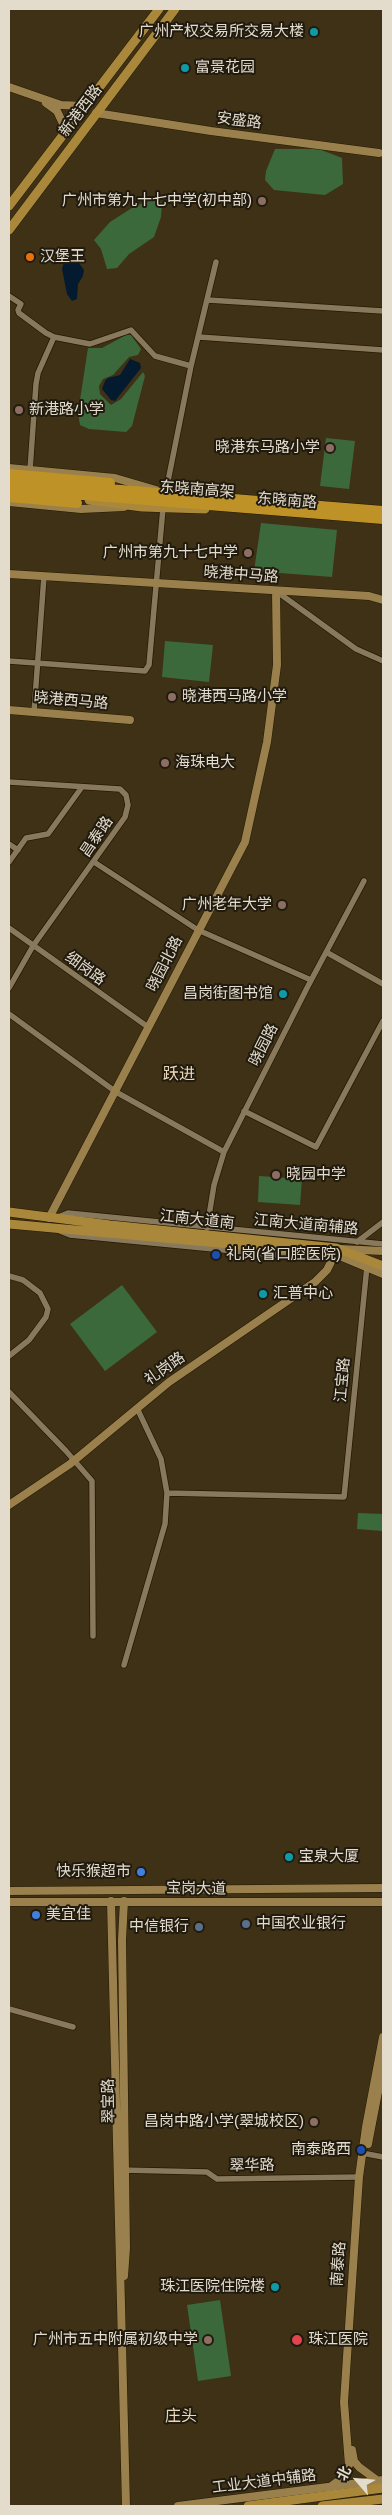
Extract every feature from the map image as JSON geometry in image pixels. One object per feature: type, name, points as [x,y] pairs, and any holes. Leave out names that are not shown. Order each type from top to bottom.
[{"type":"highway","points":[[9,474],[161,490]]},
{"type":"highway","name":"东晓南高架","points":[[9,480],[383,511]]},
{"type":"highway","name":"东晓南高架","points":[[9,490],[383,521]]},
{"type":"highway","points":[[9,497],[130,506]]},
{"type":"main road","name":"新港西路","points":[[9,206],[158,9]]},
{"type":"main road","name":"新港西路","points":[[9,230],[176,9]]},
{"type":"main road","name":"东晓南路","points":[[9,480],[120,490],[161,490],[383,507]]},
{"type":"main road","name":"东晓南路","points":[[9,490],[130,506],[383,521]]},
{"type":"main road","name":"江南大道南","points":[[9,1212],[48,1223]]},
{"type":"main road","name":"江南大道南","points":[[9,1224],[48,1223],[250,1243],[336,1248]]},
{"type":"main road","points":[[336,1248],[383,1266]]},
{"type":"main road","points":[[360,1256],[383,1258]]},
{"type":"main road","points":[[248,2506],[382,2483]]},
{"type":"main road","points":[[322,2506],[383,2499]]},
{"type":"street","points":[[9,87],[42,100],[68,106],[84,106]]},
{"type":"street","points":[[42,100],[57,111],[66,130]]},
{"type":"street","name":"安盛路","points":[[96,113],[211,132],[380,153]]},
{"type":"street","points":[[161,490],[216,262]]},
{"type":"street","points":[[9,296],[21,304],[18,310],[19,313],[54,337],[90,344],[131,330],[155,356],[191,366]]},
{"type":"street","points":[[208,300],[383,311]]},
{"type":"street","points":[[30,470],[38,372],[54,337]]},
{"type":"street","points":[[199,338],[383,350]]},
{"type":"street","name":"东晓南路","points":[[9,468],[115,478],[161,490]]},
{"type":"street","name":"东晓南路","points":[[9,502],[81,509],[130,506]]},
{"type":"street","points":[[9,661],[145,671],[149,665],[158,584],[163,508]]},
{"type":"street","name":"晓港中马路","points":[[9,574],[382,599]]},
{"type":"street","points":[[34,712],[44,576]]},
{"type":"street","points":[[276,591],[356,648],[383,661]]},
{"type":"street","name":"晓园北路","points":[[48,1223],[245,842],[267,742],[277,666],[276,591]]},
{"type":"street","name":"晓港西马路","points":[[9,710],[130,720]]},
{"type":"street","name":"昌泰路","points":[[9,782],[120,789],[126,795],[128,805],[125,817],[34,946],[9,988]]},
{"type":"street","points":[[9,862],[26,838],[48,834],[82,787]]},
{"type":"street","points":[[9,844],[18,850]]},
{"type":"street","points":[[94,862],[198,930],[311,980]]},
{"type":"street","name":"晓园路","points":[[207,1228],[214,1185],[224,1152],[311,980],[364,881]]},
{"type":"street","name":"细岗路","points":[[9,928],[148,1027]]},
{"type":"street","points":[[326,952],[383,984]]},
{"type":"street","points":[[9,1014],[116,1092],[224,1152]]},
{"type":"street","points":[[244,1111],[316,1147],[383,1021]]},
{"type":"street","name":"江南大道南辅路","points":[[48,1223],[68,1213],[165,1234],[250,1243]]},
{"type":"street","points":[[357,1242],[383,1222]]},
{"type":"street","name":"江南大道南辅路","points":[[165,1234],[207,1228],[250,1243],[313,1258],[336,1248],[357,1242],[383,1244]]},
{"type":"street","points":[[336,1248],[383,1274]]},
{"type":"street","name":"江南大道南","points":[[336,1248],[383,1251]]},
{"type":"street","name":"礼岗路","points":[[9,1505],[75,1461],[169,1382],[316,1282],[327,1270],[336,1248]]},
{"type":"street","name":"江宝路","points":[[167,1493],[344,1496],[367,1266]]},
{"type":"street","points":[[9,1276],[23,1280],[40,1293],[48,1309],[46,1317],[29,1340],[9,1356]]},
{"type":"street","points":[[9,1392],[92,1481],[93,1636]]},
{"type":"street","points":[[124,1665],[165,1524],[167,1493],[161,1459],[137,1408]]},
{"type":"street","name":"宝岗大道","points":[[9,1891],[383,1888]]},
{"type":"street","points":[[173,1903],[178,1898],[175,1890]]},
{"type":"street","points":[[198,1903],[195,1898],[199,1890]]},
{"type":"street","name":"翠宝路","points":[[112,1901],[121,2170]]},
{"type":"street","name":"翠宝路","points":[[124,1901],[122,1950],[121,2301],[126,2506]]},
{"type":"street","name":"宝岗大道","points":[[9,1902],[383,1902]]},
{"type":"street","points":[[364,1902],[383,1907]]},
{"type":"street","points":[[9,2009],[73,2027]]},
{"type":"street","name":"南泰路","points":[[382,2483],[365,2474],[354,2461],[349,2411],[364,2153],[383,2037]]},
{"type":"street","name":"南泰路","points":[[330,2487],[340,2479],[349,2465],[344,2402],[359,2177],[382,2079],[383,2066]]},
{"type":"street","points":[[364,2153],[383,2157]]},
{"type":"street","name":"翠华路","points":[[121,2170],[208,2172],[217,2179],[359,2177]]},
{"type":"street","name":"工业大道中辅路","points":[[178,2506],[330,2487],[382,2483]]},
{"type":"green space","points":[[275,149],[319,149],[342,158],[343,184],[325,195],[274,190],[265,180],[266,171]]},
{"type":"green space","points":[[157,198],[162,203],[161,217],[154,237],[129,254],[117,268],[107,269],[101,249],[94,240],[110,222],[135,206]]},
{"type":"green space","points":[[126,335],[131,335],[141,349],[138,355],[129,357],[113,375],[103,379],[99,386],[100,394],[111,405],[121,399],[143,372],[145,376],[132,426],[126,432],[89,429],[80,425],[78,413],[88,348],[102,348]]},
{"type":"green space","points":[[326,438],[355,441],[349,489],[320,486]]},
{"type":"green space","points":[[261,523],[337,530],[332,577],[254,571]]},
{"type":"green space","points":[[165,641],[213,645],[209,682],[162,677]]},
{"type":"green space","points":[[259,1176],[302,1179],[300,1205],[258,1202]]},
{"type":"green space","points":[[122,1285],[157,1332],[105,1371],[70,1324]]},
{"type":"green space","points":[[358,1513],[383,1514],[383,1531],[357,1529]]},
{"type":"green space","points":[[220,2300],[231,2376],[198,2381],[187,2305]]},
{"type":"water","points":[[70,260],[79,263],[84,270],[78,284],[77,299],[72,301],[67,294],[62,269],[64,262]]},
{"type":"water","points":[[130,359],[140,363],[141,368],[115,401],[111,400],[102,389],[105,381],[108,378],[120,375]]},
{"type":"place","name":"广州产权交易所交易大楼","points":[[314,32]]},
{"type":"place","name":"富景花园","points":[[185,68]]},
{"type":"place","name":"广州市第九十七中学(初中部)","points":[[262,201]]},
{"type":"place","name":"汉堡王","points":[[30,257]]},
{"type":"place","name":"新港路小学","points":[[19,410]]},
{"type":"place","name":"晓港东马路小学","points":[[330,448]]},
{"type":"place","name":"广州市第九十七中学","points":[[248,553]]},
{"type":"place","name":"晓港西马路小学","points":[[172,697]]},
{"type":"place","name":"海珠电大","points":[[165,763]]},
{"type":"place","name":"广州老年大学","points":[[282,905]]},
{"type":"place","name":"昌岗街图书馆","points":[[283,994]]},
{"type":"place","name":"晓园中学","points":[[276,1175]]},
{"type":"place","name":"礼岗(省口腔医院)","points":[[216,1255]]},
{"type":"place","name":"汇普中心","points":[[263,1294]]},
{"type":"place","name":"宝泉大厦","points":[[289,1857]]},
{"type":"place","name":"快乐猴超市","points":[[141,1872]]},
{"type":"place","name":"美宜佳","points":[[36,1915]]},
{"type":"place","name":"中国农业银行","points":[[246,1924]]},
{"type":"place","name":"中信银行","points":[[199,1927]]},
{"type":"place","name":"昌岗中路小学(翠城校区)","points":[[314,2122]]},
{"type":"place","name":"南泰路西","points":[[361,2150]]},
{"type":"place","name":"珠江医院住院楼","points":[[275,2287]]},
{"type":"place","name":"广州市五中附属初级中学","points":[[208,2340]]},
{"type":"place","name":"珠江医院","points":[[297,2340]]},
{"type":"district","name":"跃进","points":[[179,1075]]},
{"type":"district","name":"庄头","points":[[181,2417]]}]
